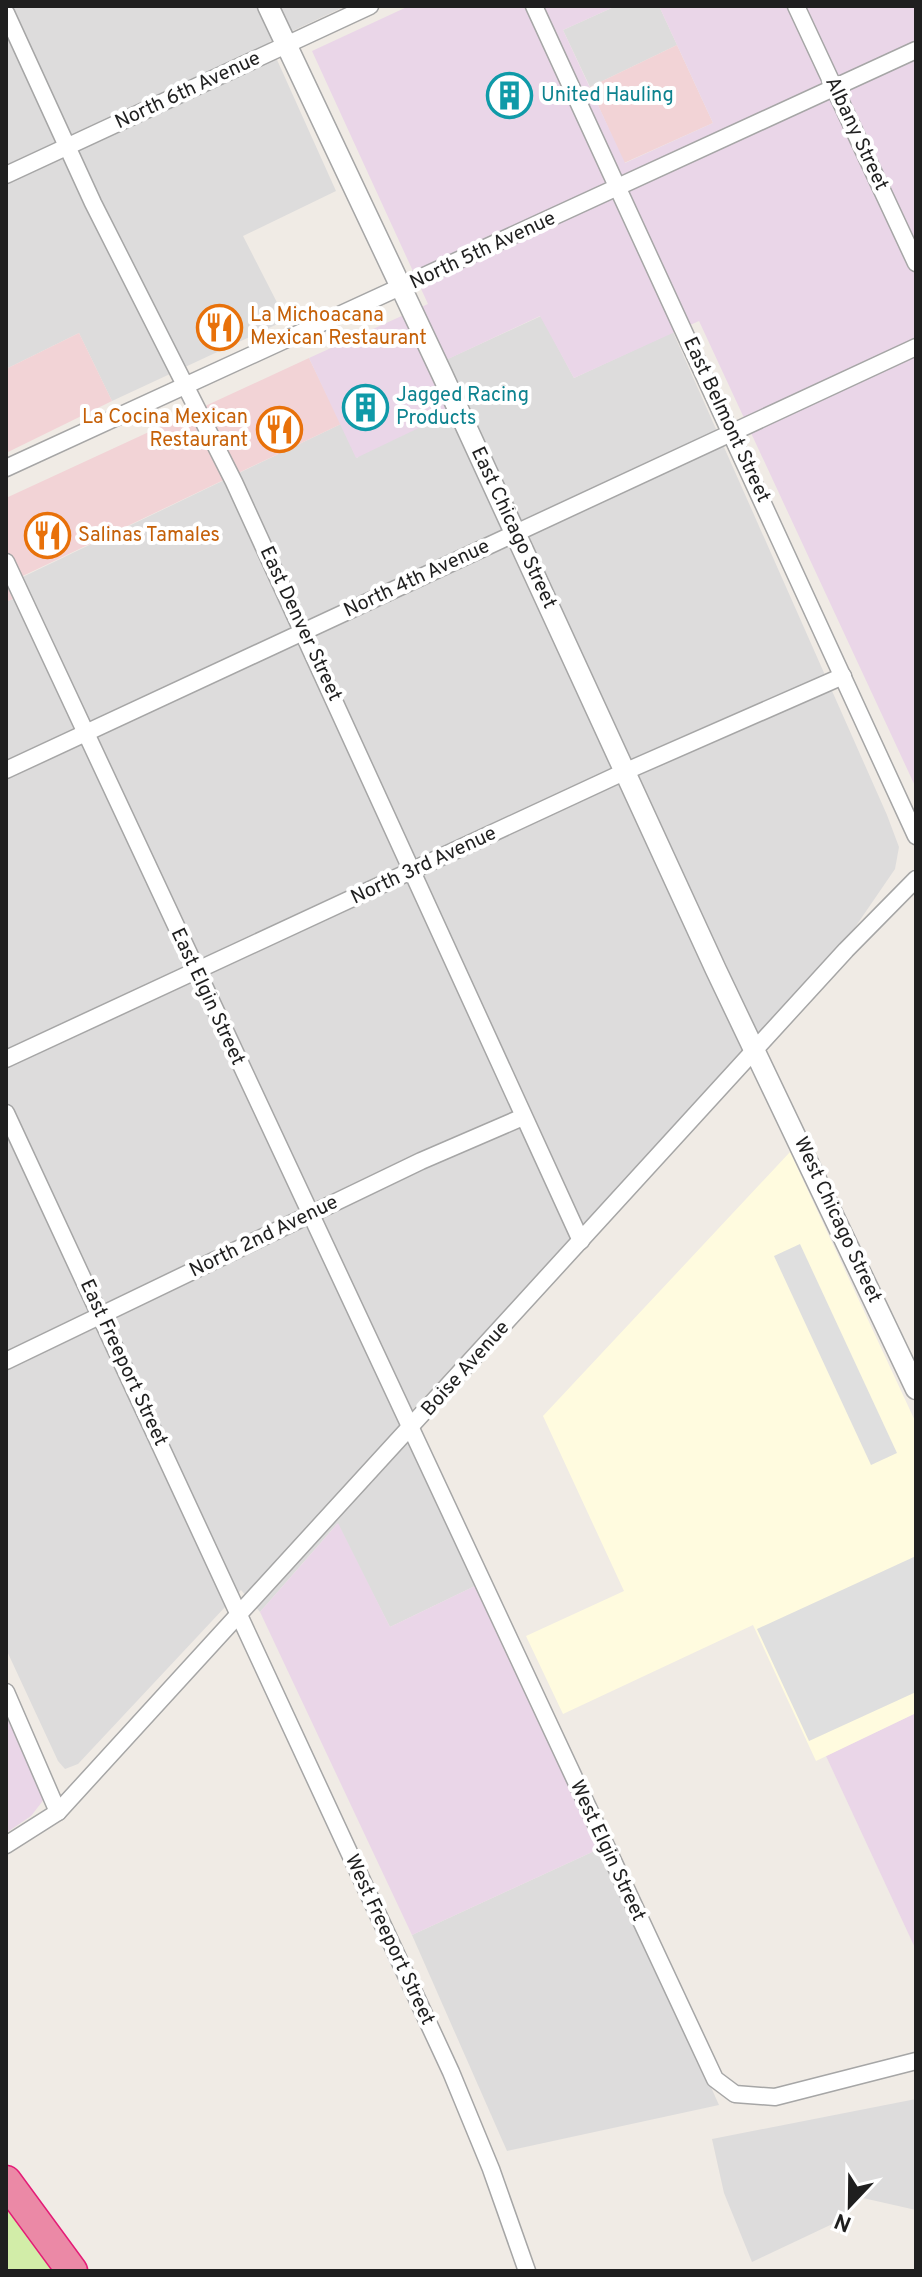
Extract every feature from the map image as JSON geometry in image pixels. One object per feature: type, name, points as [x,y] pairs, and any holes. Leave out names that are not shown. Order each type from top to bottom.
[{"type":"highway","points":[[6,2181],[72,2271]]},
{"type":"street","name":"East Chicago Street","points":[[268,6],[756,1051]]},
{"type":"street","name":"North 6th Avenue","points":[[6,175],[370,6]]},
{"type":"street","name":"East Belmont Street","points":[[534,6],[916,836]]},
{"type":"street","name":"Albany Street","points":[[796,6],[916,263]]},
{"type":"street","name":"East Denver Street","points":[[6,13],[67,147],[304,631],[581,1241]]},
{"type":"street","name":"North 5th Avenue","points":[[6,468],[916,50]]},
{"type":"street","name":"North 4th Avenue","points":[[6,770],[916,347]]},
{"type":"street","name":"East Elgin Street","points":[[6,562],[410,1431]]},
{"type":"street","name":"North 3rd Avenue","points":[[6,1059],[624,772],[843,676]]},
{"type":"street","name":"Boise Avenue","points":[[6,1845],[58,1812],[916,879]]},
{"type":"street","name":"West Chicago Street","points":[[756,1051],[916,1389]]},
{"type":"street","name":"East Freeport Street","points":[[6,1113],[239,1613]]},
{"type":"street","name":"North 2nd Avenue","points":[[6,1361],[310,1214],[523,1117]]},
{"type":"street","name":"West Elgin Street","points":[[410,1431],[447,1502],[558,1749],[715,2079],[735,2094],[775,2097],[916,2061]]},
{"type":"street","name":"West Freeport Street","points":[[239,1613],[451,2072],[491,2169],[527,2271]]},
{"type":"street","points":[[6,1692],[58,1812]]},
{"type":"shaded area","points":[[6,6],[346,6],[269,42],[336,191],[243,236],[286,320],[112,401],[79,333],[6,369]]},
{"type":"shaded area","points":[[409,6],[616,6],[563,30],[625,163],[713,123],[659,6],[916,6],[916,788],[699,321],[574,378],[540,316],[429,368],[450,413],[356,458],[309,358],[428,304],[312,51]]},
{"type":"shaded area","points":[[616,6],[659,6],[677,45],[590,87],[563,30]]},
{"type":"shaded area","points":[[677,45],[713,123],[624,163],[590,87]]},
{"type":"shaded area","points":[[541,316],[574,378],[673,332],[887,815],[899,847],[895,869],[845,942],[403,1420],[479,1584],[390,1627],[337,1524],[260,1612],[241,1590],[78,1764],[65,1769],[58,1761],[6,1649],[6,602],[13,599],[6,585],[341,424],[357,458],[428,368]]},
{"type":"shaded area","points":[[79,333],[112,401],[6,453],[6,369]]},
{"type":"shaded area","points":[[309,358],[341,424],[6,584],[6,498]]},
{"type":"shaded area","points":[[6,584],[13,599],[6,602]]},
{"type":"shaded area","points":[[790,1152],[916,1423],[916,1713],[816,1761],[753,1625],[563,1714],[526,1636],[624,1591],[543,1416]]},
{"type":"shaded area","points":[[800,1244],[897,1453],[871,1465],[774,1256]]},
{"type":"shaded area","points":[[338,1523],[390,1627],[479,1584],[603,1847],[412,1935],[260,1612]]},
{"type":"shaded area","points":[[916,1556],[916,1692],[809,1741],[757,1629]]},
{"type":"shaded area","points":[[6,1713],[45,1798],[31,1816],[6,1833]]},
{"type":"shaded area","points":[[916,1713],[916,1950],[826,1756]]},
{"type":"shaded area","points":[[603,1847],[719,2105],[507,2151],[412,1935]]},
{"type":"shaded area","points":[[916,2099],[916,2210],[854,2196],[843,2219],[752,2262],[724,2193],[712,2139]]},
{"type":"green space","points":[[6,2199],[53,2271],[6,2271]]},
{"type":"place","name":"United Hauling","points":[[510,96]]},
{"type":"place","name":"La Michoacana Mexican Restaurant","points":[[219,328]]},
{"type":"place","name":"Jagged Racing Products","points":[[365,407]]},
{"type":"place","name":"La Cocina Mexican Restaurant","points":[[279,430]]},
{"type":"place","name":"Salinas Tamales","points":[[47,536]]}]
